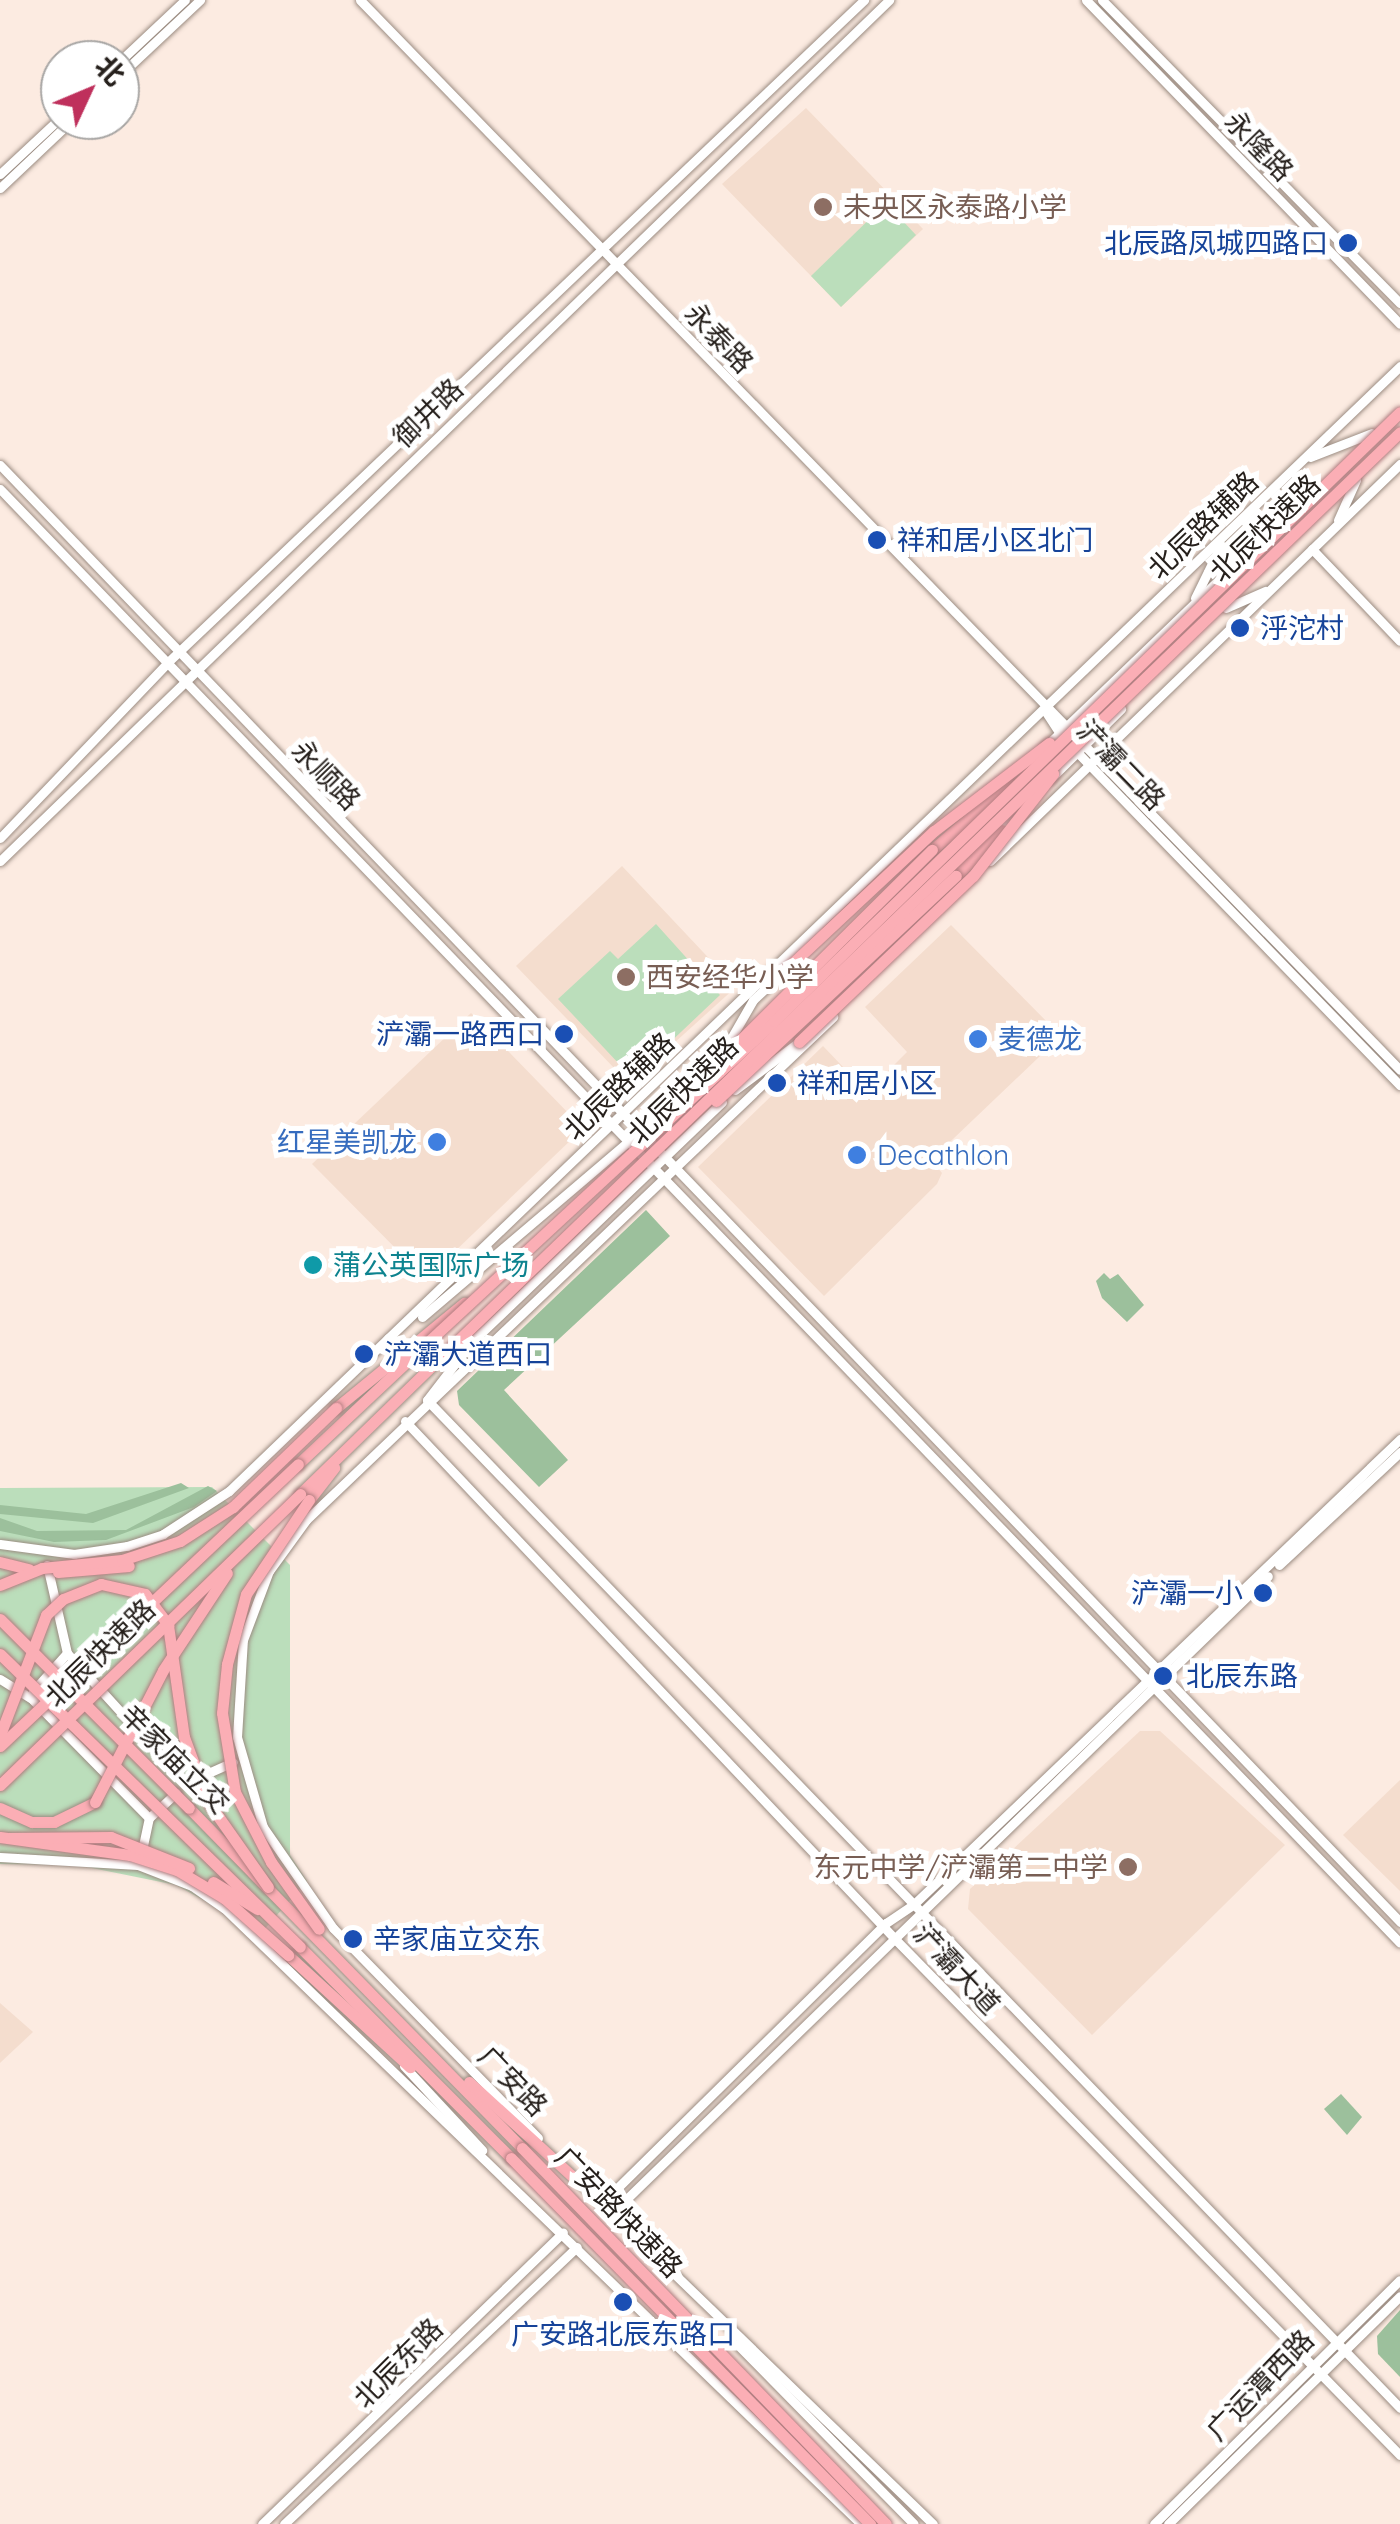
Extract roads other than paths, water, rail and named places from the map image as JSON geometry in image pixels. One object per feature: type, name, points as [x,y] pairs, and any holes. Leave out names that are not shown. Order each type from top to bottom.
[{"type":"highway","name":"北辰快速路","points":[[0,1746],[427,1337],[502,1273],[656,1129],[1360,450],[1400,406]]},
{"type":"highway","name":"北辰快速路","points":[[0,1785],[259,1534],[305,1497],[362,1433],[1378,452],[1400,436]]},
{"type":"highway","points":[[782,973],[934,831],[1088,712]]},
{"type":"highway","points":[[799,1042],[973,876],[1098,725]]},
{"type":"highway","points":[[656,1129],[716,1059],[932,850],[1009,783]]},
{"type":"highway","points":[[673,1133],[749,1076],[956,876],[1026,802]]},
{"type":"highway","points":[[0,1585],[42,1568],[122,1560],[180,1541],[233,1507],[336,1408],[427,1337]]},
{"type":"highway","points":[[0,1562],[78,1574],[141,1563],[204,1536],[279,1482]]},
{"type":"highway","points":[[305,1497],[246,1594],[222,1713],[235,1792],[271,1862],[317,1932]]},
{"type":"highway","points":[[0,1808],[32,1822],[54,1822],[95,1802],[187,1629],[259,1534]]},
{"type":"highway","points":[[0,1735],[46,1614],[63,1599],[101,1584],[145,1594],[168,1625],[184,1737],[208,1802],[268,1887]]},
{"type":"highway","name":"辛家庙立交","points":[[0,1619],[317,1932]]},
{"type":"highway","name":"辛家庙立交","points":[[0,1654],[300,1947]]},
{"type":"highway","points":[[0,1839],[70,1833],[111,1837],[195,1870],[278,1923]]},
{"type":"highway","points":[[0,1839],[130,1855],[177,1870],[224,1898],[358,2023],[470,2117]]},
{"type":"highway","name":"广安路快速路","points":[[317,1932],[883,2524]]},
{"type":"highway","name":"广安路快速路","points":[[300,1947],[870,2524]]},
{"type":"highway","points":[[420,2041],[573,2176]]},
{"type":"main road","points":[[140,43],[185,0]]},
{"type":"main road","points":[[140,56],[200,0]]},
{"type":"main road","name":"永泰路","points":[[360,0],[1044,709]]},
{"type":"main road","name":"御井路","points":[[0,838],[168,662],[604,253],[864,0]]},
{"type":"main road","name":"御井路","points":[[0,861],[889,0]]},
{"type":"main road","name":"永隆路","points":[[1086,0],[1400,324]]},
{"type":"main road","name":"永隆路","points":[[1102,0],[1400,303]]},
{"type":"main road","points":[[0,174],[40,137]]},
{"type":"main road","points":[[0,188],[51,140]]},
{"type":"main road","name":"北辰路辅路","points":[[0,1544],[45,1553],[127,1546],[197,1514],[378,1351],[1400,366]]},
{"type":"main road","points":[[378,1351],[714,1068],[1400,406]]},
{"type":"main road","points":[[1302,460],[1372,433]]},
{"type":"main road","points":[[427,1400],[471,1344],[1400,436]]},
{"type":"main road","points":[[138,1866],[149,1818],[186,1784],[240,1759],[238,1666],[270,1571],[306,1520],[427,1400],[675,1169],[1400,464]]},
{"type":"main road","name":"永顺路","points":[[0,465],[1400,1922]]},
{"type":"main road","points":[[1334,527],[1356,480]]},
{"type":"main road","name":"永顺路","points":[[0,489],[1400,1942]]},
{"type":"main road","points":[[1192,604],[1224,538]]},
{"type":"main road","points":[[1312,549],[1400,641]]},
{"type":"main road","points":[[1226,608],[1269,590]]},
{"type":"main road","name":"浐灞二路","points":[[1044,709],[1400,1070]]},
{"type":"main road","name":"浐灞二路","points":[[1092,760],[1400,1085]]},
{"type":"main road","points":[[714,1068],[753,1000],[782,973]]},
{"type":"main road","points":[[734,1090],[799,1042]]},
{"type":"main road","name":"浐灞大道","points":[[427,1400],[1400,2408]]},
{"type":"main road","name":"浐灞大道","points":[[405,1422],[886,1923],[895,1939],[1400,2455]]},
{"type":"main road","points":[[610,2214],[1158,1688],[1162,1674],[1400,1439]]},
{"type":"main road","points":[[600,2205],[886,1923],[914,1904],[1148,1682],[1162,1674],[1400,1452]]},
{"type":"main road","points":[[45,1553],[67,1653],[186,1784]]},
{"type":"main road","points":[[28,1696],[67,1653]]},
{"type":"main road","points":[[0,1679],[28,1696],[149,1818]]},
{"type":"main road","name":"广安路","points":[[240,1759],[263,1828],[308,1898],[600,2205],[933,2524]]},
{"type":"main road","points":[[0,1856],[138,1866],[192,1886],[224,1908],[861,2524]]},
{"type":"main road","points":[[358,2023],[493,2164]]},
{"type":"main road","name":"北辰东路","points":[[262,2524],[563,2232]]},
{"type":"main road","name":"北辰东路","points":[[284,2524],[577,2247]]},
{"type":"main road","name":"广运潭西路","points":[[1168,2524],[1400,2280]]},
{"type":"main road","points":[[685,2286],[914,2524]]},
{"type":"main road","name":"广运潭西路","points":[[1339,2346],[1400,2296]]},
{"type":"main road","points":[[697,2365],[883,2524]]},
{"type":"main road","name":"广运潭西路","points":[[1154,2524],[1317,2369]]},
{"type":"place","name":"未央区永泰路小学","points":[[823,207]]},
{"type":"place","name":"北辰路凤城四路口","points":[[1348,243]]},
{"type":"place","name":"祥和居小区北门","points":[[877,540]]},
{"type":"place","name":"泘沱村","points":[[1240,628]]},
{"type":"place","name":"西安经华小学","points":[[626,977]]},
{"type":"place","name":"浐灞一路西口","points":[[564,1034]]},
{"type":"place","name":"麦德龙","points":[[978,1039]]},
{"type":"place","name":"祥和居小区","points":[[777,1083]]},
{"type":"place","name":"红星美凯龙","points":[[437,1142]]},
{"type":"place","name":"Decathlon","points":[[857,1155]]},
{"type":"place","name":"蒲公英国际广场","points":[[313,1265]]},
{"type":"place","name":"浐灞大道西口","points":[[364,1354]]},
{"type":"place","name":"浐灞一小","points":[[1263,1593]]},
{"type":"place","name":"北辰东路","points":[[1163,1676]]},
{"type":"place","name":"东元中学/浐灞第二中学","points":[[1128,1867]]},
{"type":"place","name":"辛家庙立交东","points":[[353,1939]]},
{"type":"place","name":"广安路北辰东路口","points":[[623,2302]]}]
